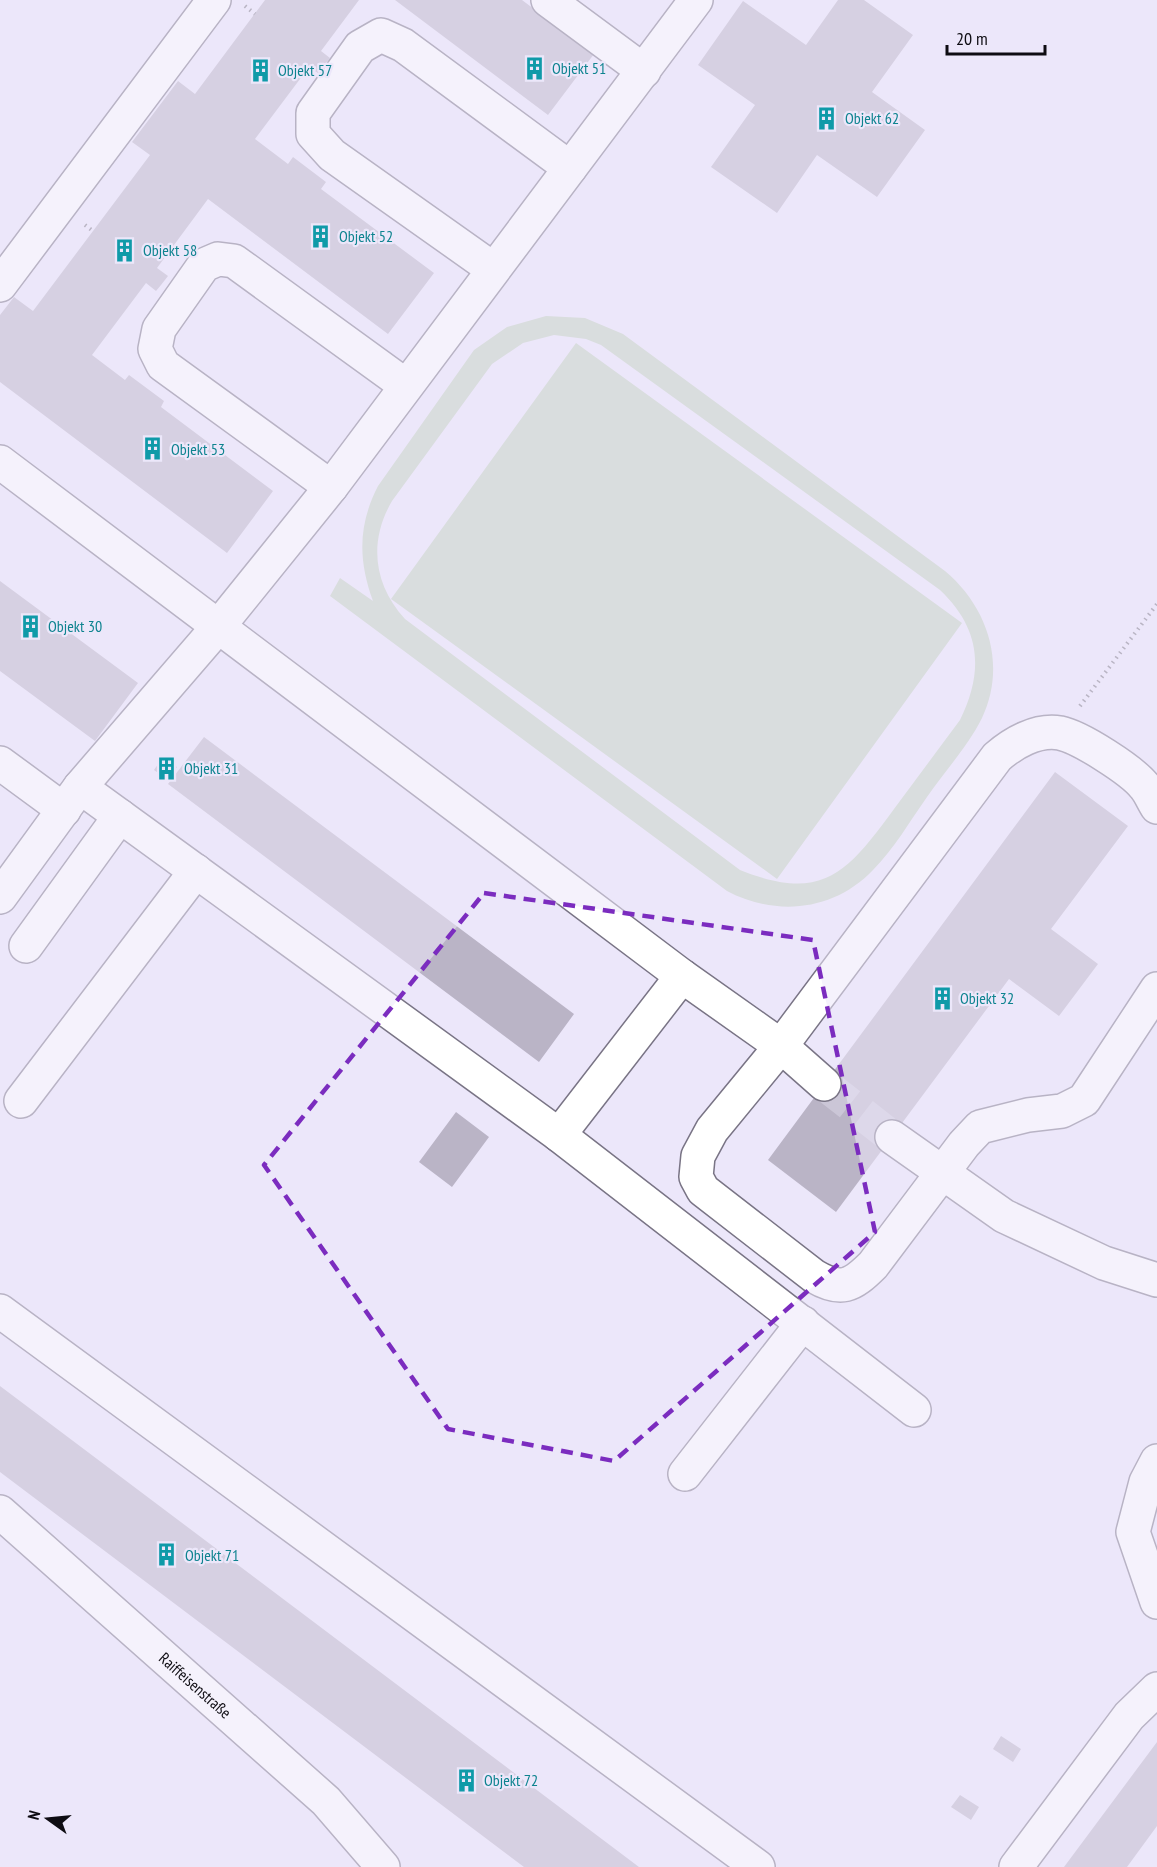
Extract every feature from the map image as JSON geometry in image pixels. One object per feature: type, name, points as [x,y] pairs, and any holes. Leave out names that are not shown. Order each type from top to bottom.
[{"type":"street","points":[[0,285],[214,0]]},
{"type":"street","points":[[548,0],[644,71]]},
{"type":"street","points":[[0,897],[72,798],[218,627],[330,488],[405,385],[696,0]]},
{"type":"street","points":[[493,269],[332,154],[313,134],[313,113],[360,47],[381,36],[403,45],[570,168]]},
{"type":"street","points":[[330,488],[164,364],[159,357],[155,349],[159,329],[204,265],[218,259],[234,261],[405,385]]},
{"type":"street","points":[[0,462],[682,976],[782,1046],[824,1084]]},
{"type":"street","points":[[1157,807],[1144,786],[1113,761],[1085,743],[1059,733],[1033,736],[1012,744],[997,757],[782,1046],[712,1130],[698,1155],[696,1177],[703,1190],[814,1276],[828,1284],[844,1286],[859,1279],[873,1265],[980,1127],[1028,1115],[1062,1111],[1084,1100],[1157,989]]},
{"type":"street","points":[[0,763],[72,798],[120,816],[559,1135],[914,1410]]},
{"type":"street","points":[[26,946],[120,816]]},
{"type":"street","points":[[21,1101],[196,871]]},
{"type":"street","points":[[559,1135],[682,976]]},
{"type":"street","points":[[892,1137],[1004,1216],[1104,1263],[1157,1280]]},
{"type":"street","points":[[0,1311],[758,1867]]},
{"type":"street","points":[[685,1474],[803,1323]]},
{"type":"street","points":[[1157,1461],[1146,1482],[1133,1532],[1157,1602]]},
{"type":"street","name":"Raiffeisenstraße","points":[[0,1512],[326,1801],[383,1867]]},
{"type":"street","points":[[1016,1867],[1129,1716],[1157,1689]]},
{"type":"path","points":[[247,8],[255,14]]},
{"type":"path","points":[[85,226],[93,231]]},
{"type":"path","points":[[1059,733],[1157,604]]},
{"type":"highlighted area","points":[[484,893],[813,940],[875,1232],[614,1461],[448,1429],[264,1165]]},
{"type":"green space","points":[[546,316],[585,318],[623,334],[945,571],[960,585],[972,602],[982,619],[993,658],[993,678],[982,718],[902,835],[873,870],[858,884],[823,902],[804,906],[784,907],[765,904],[727,891],[330,596],[340,578],[373,601],[365,571],[362,543],[371,500],[378,486],[474,350],[507,327]],"holes":[[[554,335],[586,339],[601,345],[940,590],[954,605],[971,635],[975,668],[973,684],[960,720],[862,850],[847,865],[830,876],[813,882],[792,883],[740,870],[405,619],[387,592],[381,578],[377,547],[384,516],[392,501],[492,364],[523,343]]]},
{"type":"green space","points":[[576,343],[962,623],[777,879],[391,599]]},
{"type":"building","points":[[265,0],[359,0],[321,51],[330,58],[318,73],[309,67],[255,139],[288,164],[293,157],[326,182],[321,189],[434,273],[388,334],[208,199],[157,268],[168,276],[156,291],[146,283],[92,355],[125,380],[129,375],[164,401],[161,407],[273,491],[227,553],[0,382],[0,315],[14,297],[33,311],[150,155],[132,142],[178,81],[195,94]]},
{"type":"building","name":"Objekt 51","points":[[395,0],[522,0],[594,54],[548,115]]},
{"type":"building","name":"Objekt 62","points":[[838,0],[864,0],[913,35],[872,92],[925,130],[877,197],[817,155],[777,213],[711,167],[755,105],[698,65],[743,1],[806,45]]},
{"type":"building","name":"Objekt 30","points":[[0,581],[138,683],[95,741],[0,671]]},
{"type":"building","points":[[204,737],[574,1014],[539,1062],[168,784]]},
{"type":"building","name":"Objekt 31","points":[[163,757],[177,767],[168,780],[154,770]]},
{"type":"building","name":"Objekt 32","points":[[1055,772],[1128,826],[1051,929],[1098,964],[1059,1016],[1009,979],[836,1212],[768,1160]]},
{"type":"building","points":[[456,1112],[489,1137],[452,1187],[419,1162]]},
{"type":"building","points":[[0,1386],[639,1867],[524,1867],[0,1472]]},
{"type":"building","points":[[1001,1736],[1021,1749],[1013,1762],[993,1749]]},
{"type":"building","points":[[1157,1742],[1157,1826],[1127,1867],[1064,1867]]},
{"type":"building","points":[[960,1795],[979,1807],[971,1820],[951,1807]]},
{"type":"tunnel","points":[[824,1084],[892,1137]]},
{"type":"place","name":"Objekt 51","points":[[534,68]]},
{"type":"place","name":"Objekt 57","points":[[260,70]]},
{"type":"place","name":"Objekt 62","points":[[827,118]]},
{"type":"place","name":"Objekt 52","points":[[321,236]]},
{"type":"place","name":"Objekt 58","points":[[125,250]]},
{"type":"place","name":"Objekt 53","points":[[153,449]]},
{"type":"place","name":"Objekt 30","points":[[30,626]]},
{"type":"place","name":"Objekt 31","points":[[166,768]]},
{"type":"place","name":"Objekt 32","points":[[942,998]]},
{"type":"place","name":"Objekt 71","points":[[167,1555]]},
{"type":"place","name":"Objekt 72","points":[[466,1780]]}]
